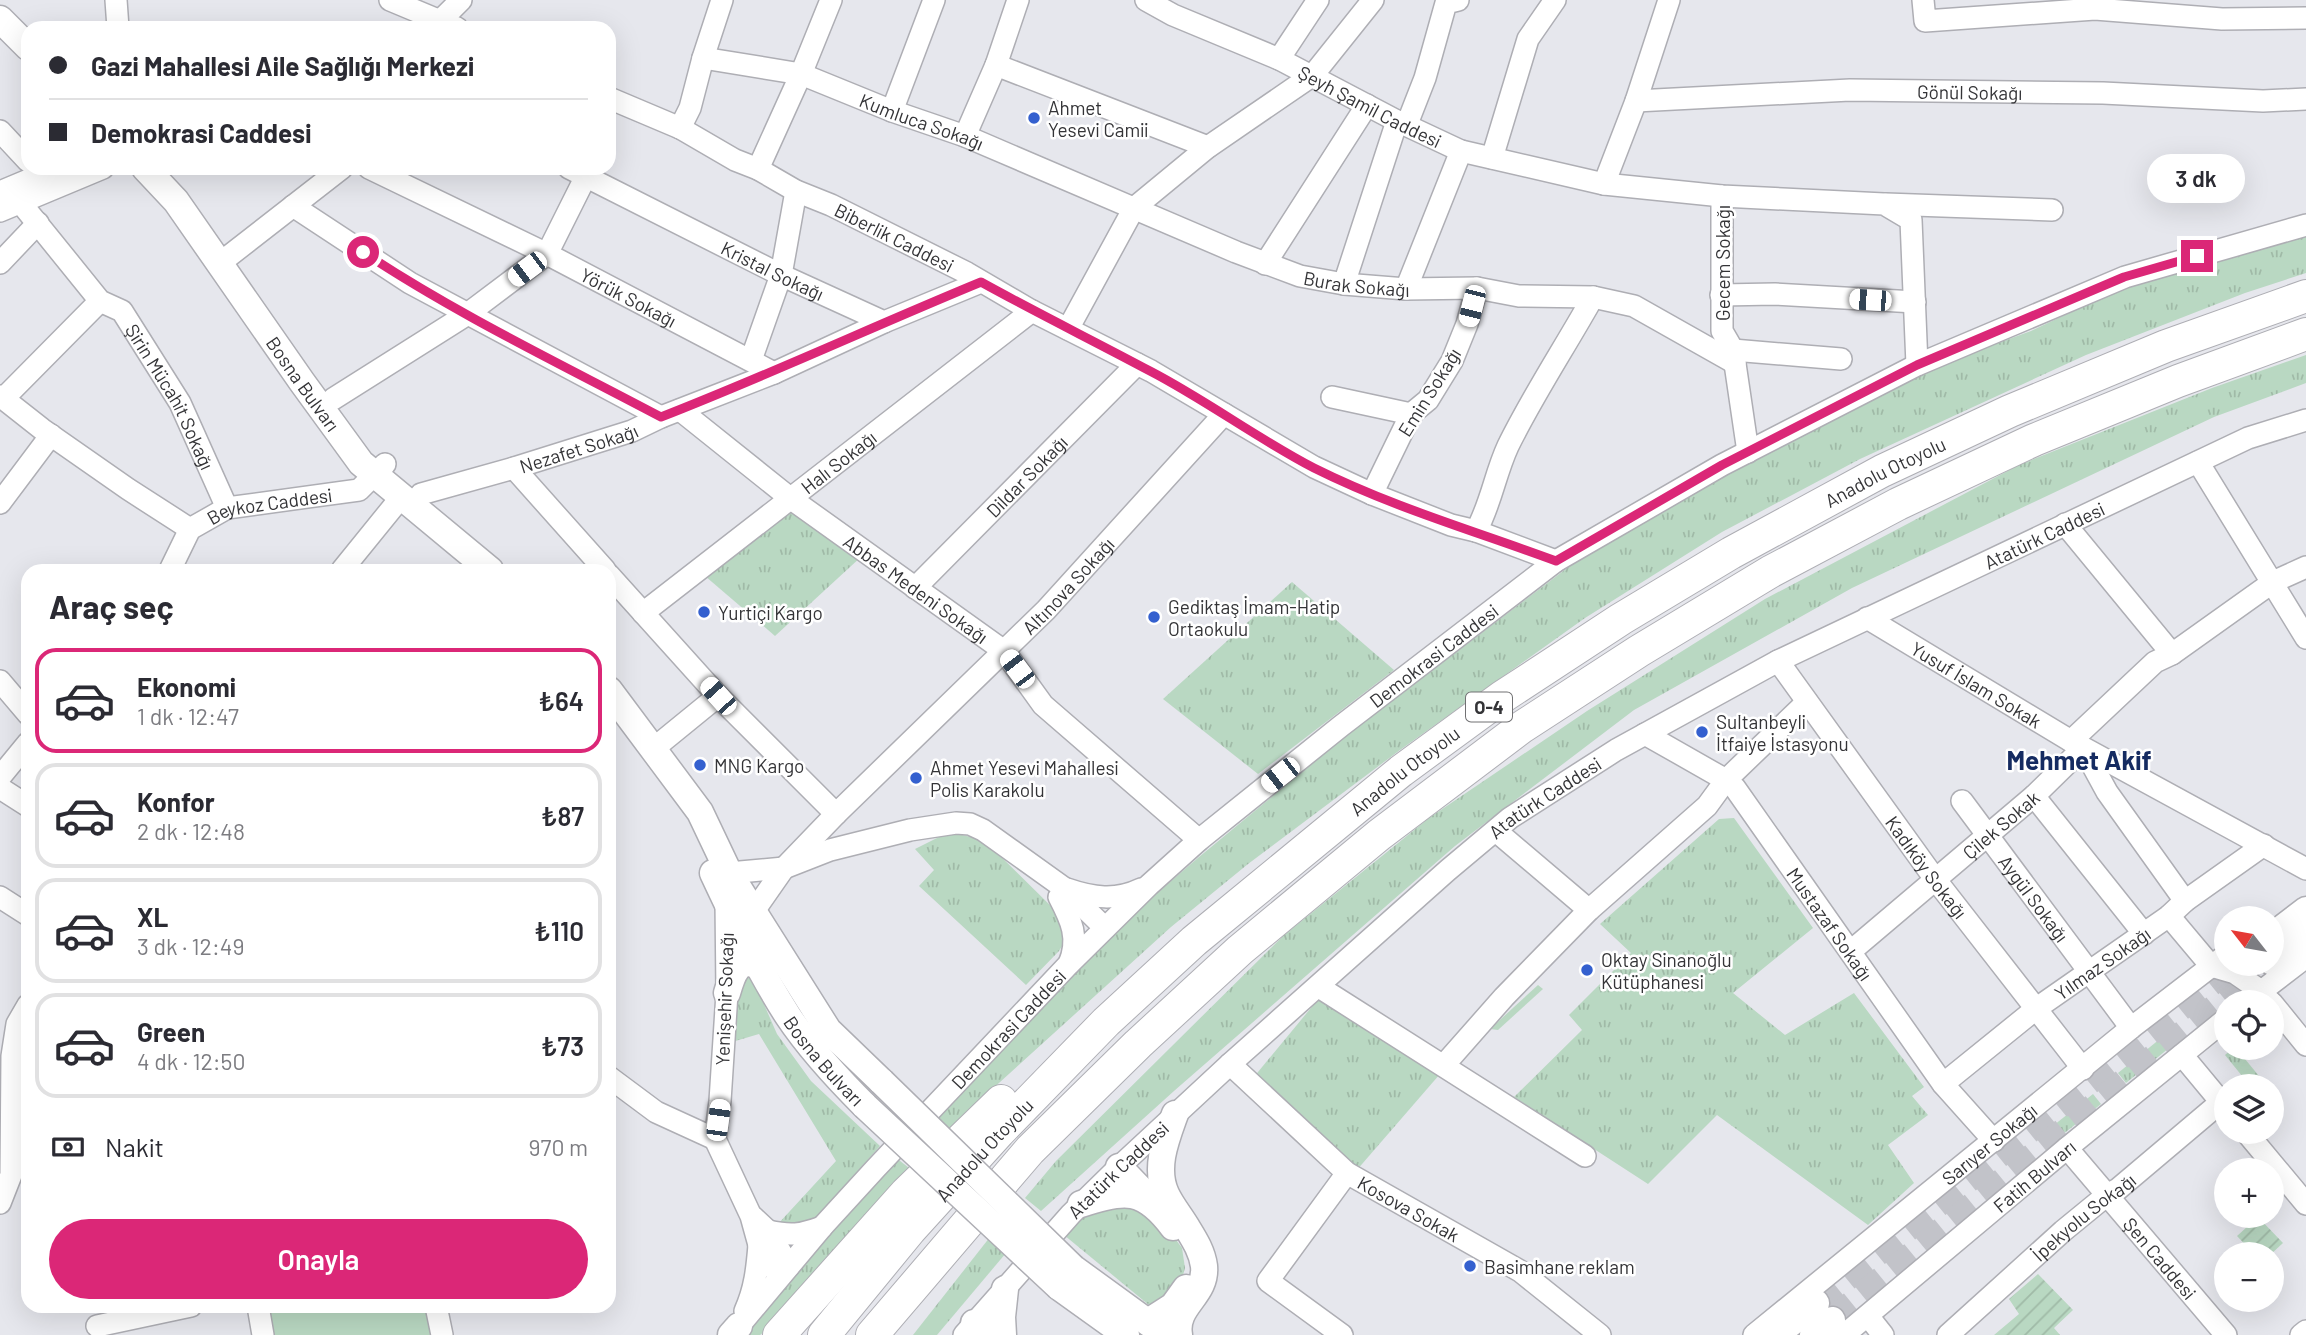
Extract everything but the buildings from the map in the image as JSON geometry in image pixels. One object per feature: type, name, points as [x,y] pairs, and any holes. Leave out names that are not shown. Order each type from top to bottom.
[{"type":"highway","name":"Anadolu Otoyolu","points":[[824,1335],[910,1230],[999,1132],[1106,1022],[1194,941],[1401,771],[1502,697],[1621,619],[1731,553],[1882,471],[2010,411],[2166,346],[2306,296]]},
{"type":"highway","name":"Anadolu Otoyolu","points":[[872,1335],[1031,1150],[1138,1044],[1240,950],[1379,835],[1522,727],[1639,651],[1770,572],[1898,504],[2034,440],[2178,381],[2306,334]]},
{"type":"highway","points":[[779,1335],[906,1193],[1181,932],[1401,771]]},
{"type":"highway","points":[[895,1335],[987,1225],[1240,950]]},
{"type":"main road","points":[[0,3],[21,23]]},
{"type":"main road","points":[[0,19],[21,40]]},
{"type":"main road","name":"Bosna Bulvarı","points":[[152,175],[225,259],[333,399],[372,453],[380,469]]},
{"type":"main road","name":"Bosna Bulvarı","points":[[173,175],[187,191],[225,259],[361,463],[380,469],[504,564]]},
{"type":"main road","name":"Bosna Bulvarı","points":[[411,495],[484,564]]},
{"type":"main road","name":"Bosna Bulvarı","points":[[616,700],[700,812],[729,873],[828,1030],[882,1082],[1066,1278]]},
{"type":"main road","name":"Bosna Bulvarı","points":[[616,723],[688,821],[758,965],[789,1017],[833,1075],[865,1106],[1066,1278],[1146,1331]]},
{"type":"main road","points":[[2284,927],[2306,910]]},
{"type":"main road","points":[[2264,985],[2306,935]]},
{"type":"main road","points":[[727,993],[737,966],[748,962],[758,965]]},
{"type":"main road","points":[[1146,1331],[1173,1306],[1186,1288],[1192,1266],[1188,1247],[1162,1201],[1162,1154],[1175,1114]]},
{"type":"main road","points":[[1126,1160],[1196,1242],[1203,1263],[1201,1286],[1177,1324],[1179,1335]]},
{"type":"main road","points":[[1081,1204],[1112,1194],[1125,1194],[1149,1202],[1162,1201]]},
{"type":"main road","points":[[1003,1335],[1005,1289]]},
{"type":"main road","name":"Fatih Bulvarı","points":[[1776,1335],[1826,1323]]},
{"type":"street","points":[[116,0],[118,21]]},
{"type":"street","points":[[390,0],[433,21]]},
{"type":"street","points":[[444,21],[461,0]]},
{"type":"street","points":[[680,128],[690,108],[722,0]]},
{"type":"street","points":[[758,169],[831,0]]},
{"type":"street","points":[[891,111],[934,0]]},
{"type":"street","points":[[965,136],[996,65],[1018,0]]},
{"type":"street","name":"Şeyh Şamil Caddesi","points":[[1146,0],[1179,8],[1461,151],[1604,184],[1722,195],[1884,204]]},
{"type":"street","points":[[1279,59],[1318,0]]},
{"type":"street","points":[[1068,329],[1134,208],[1208,147],[1313,75],[1373,0]]},
{"type":"street","points":[[1492,158],[1528,39],[1555,0]]},
{"type":"street","points":[[1604,184],[1636,101],[1669,0]]},
{"type":"street","points":[[1923,0],[1925,21],[2048,6],[2222,19],[2306,18]]},
{"type":"street","points":[[1344,284],[1402,122],[1425,78],[1452,1]]},
{"type":"street","name":"Kumluca Sokağı","points":[[703,58],[801,74],[891,111],[965,136],[1134,208]]},
{"type":"street","points":[[996,65],[1208,147]]},
{"type":"street","name":"Gönül Sokağı","points":[[1636,101],[1850,90],[2103,93],[2263,101],[2306,99]]},
{"type":"street","points":[[1265,264],[1367,105]]},
{"type":"street","name":"Biberlik Caddesi","points":[[616,108],[680,128],[735,160],[758,169],[796,191],[831,205],[981,282],[1137,364],[1314,467],[1372,494],[1451,525],[1476,531],[1556,561]]},
{"type":"street","points":[[0,131],[21,150]]},
{"type":"street","points":[[1406,289],[1461,151]]},
{"type":"street","points":[[0,192],[28,175]]},
{"type":"street","points":[[0,211],[86,175]]},
{"type":"street","points":[[225,259],[333,175]]},
{"type":"street","name":"Yörük Sokağı","points":[[383,175],[547,254],[774,373]]},
{"type":"street","points":[[333,399],[466,314],[547,254],[580,175]]},
{"type":"street","name":"Kristal Sokağı","points":[[590,175],[781,275],[884,322]]},
{"type":"street","points":[[751,360],[781,275],[796,191]]},
{"type":"street","name":"Gecem Sokağı","points":[[1722,195],[1722,331],[1734,356],[1748,452]]},
{"type":"street","name":"Şirin Mücahit Sokağı","points":[[20,202],[100,301],[122,310],[180,403],[227,508]]},
{"type":"street","points":[[1884,204],[2052,210]]},
{"type":"street","points":[[1884,204],[1911,220],[1917,365]]},
{"type":"street","name":"Abbas Medeni Sokağı","points":[[293,206],[410,283],[466,314],[671,413],[1004,652],[1043,705],[1199,840]]},
{"type":"street","name":"Burak Sokağı","points":[[1134,208],[1265,264],[1300,276],[1344,284],[1406,289],[1477,288],[1519,296],[1593,297],[1634,306],[1734,356]]},
{"type":"street","points":[[0,263],[37,223]]},
{"type":"street","name":"Demokrasi Caddesi","points":[[735,1330],[822,1227],[1068,965],[1149,885],[1199,840],[1341,726],[1556,561],[1748,452],[1917,365],[2124,277],[2306,225]]},
{"type":"street","points":[[884,322],[981,282]]},
{"type":"street","name":"Emin Sokağı","points":[[1372,494],[1411,414],[1427,400],[1452,361],[1467,324],[1477,288]]},
{"type":"street","points":[[1721,295],[1776,294],[1915,302]]},
{"type":"street","points":[[1476,531],[1485,515],[1506,450],[1530,402],[1593,297]]},
{"type":"street","points":[[100,301],[2,397],[51,435],[190,530]]},
{"type":"street","name":"Halı Sokağı","points":[[643,612],[1032,311]]},
{"type":"street","name":"Nezafet Sokağı","points":[[411,495],[514,468],[632,431],[774,373],[884,322]]},
{"type":"street","points":[[1734,356],[1841,359]]},
{"type":"street","name":"Dildar Sokağı","points":[[915,588],[1137,364]]},
{"type":"street","points":[[1332,397],[1411,414]]},
{"type":"street","name":"Atatürk Caddesi","points":[[971,1332],[1005,1289],[1081,1204],[1126,1160],[1230,1064],[1510,818],[1616,750],[1778,661],[2248,438],[2306,403]]},
{"type":"street","name":"Altınova Sokağı","points":[[754,911],[784,868],[1046,610],[1224,414]]},
{"type":"street","name":"Atatürk Caddesi","points":[[2248,438],[2306,420]]},
{"type":"street","points":[[0,503],[51,435]]},
{"type":"street","points":[[2198,462],[2306,638]]},
{"type":"street","points":[[514,468],[600,564]]},
{"type":"street","name":"Beykoz Caddesi","points":[[173,564],[190,530],[227,508],[359,490],[380,469]]},
{"type":"street","points":[[348,564],[411,495]]},
{"type":"street","points":[[2065,524],[2172,654]]},
{"type":"street","name":"Çilek Sokak","points":[[1851,951],[2034,796],[2077,745],[2155,662],[2172,654],[2273,582],[2306,567]]},
{"type":"street","points":[[616,583],[718,696],[836,814]]},
{"type":"street","name":"Yusuf İslam Sokak","points":[[1867,618],[2077,745],[2306,869]]},
{"type":"street","name":"Kadıköy Sokağı","points":[[1778,661],[1935,879],[2083,1069]]},
{"type":"street","points":[[0,681],[21,706]]},
{"type":"street","points":[[653,750],[718,696]]},
{"type":"street","points":[[1444,1065],[1504,997],[1589,909],[1707,806],[1726,779],[1807,702]]},
{"type":"street","name":"Mustazaf Sokağı","points":[[1645,734],[1726,779],[1735,788],[1943,1084],[1994,1142]]},
{"type":"street","points":[[2077,745],[2177,909],[2214,955]]},
{"type":"street","points":[[0,777],[21,752]]},
{"type":"street","points":[[0,788],[21,802]]},
{"type":"street","points":[[2034,796],[2144,934]]},
{"type":"street","name":"Aygül Sokağı","points":[[1962,801],[2131,1028]]},
{"type":"street","points":[[729,873],[784,868],[830,850],[910,830],[956,822],[970,824],[984,830],[1024,858],[1103,931]]},
{"type":"street","points":[[1496,831],[1589,909]]},
{"type":"street","name":"Yılmaz Sokağı","points":[[1943,1084],[2037,1008],[2144,934],[2264,845]]},
{"type":"street","points":[[1061,892],[1114,897],[1136,892],[1149,885]]},
{"type":"street","points":[[1061,892],[1074,932],[1068,965]]},
{"type":"street","points":[[2284,911],[2306,894]]},
{"type":"street","points":[[0,897],[21,910]]},
{"type":"street","name":"Yenişehir Sokağı","points":[[715,1139],[727,993],[726,900]]},
{"type":"street","points":[[2264,985],[2306,957]]},
{"type":"street","name":"Sarıyer Sokağı","points":[[1754,1335],[2131,1028],[2214,965]]},
{"type":"street","points":[[2242,976],[2264,985],[2303,1035]]},
{"type":"street","points":[[1319,986],[1585,1156]]},
{"type":"street","points":[[0,1203],[6,1171],[19,1137],[6,1063],[9,1018]]},
{"type":"street","name":"Fatih Bulvarı","points":[[1826,1323],[1868,1316],[2067,1148],[2214,1029]]},
{"type":"street","points":[[2182,1055],[2214,1093]]},
{"type":"street","name":"Kosova Sokak","points":[[1230,1064],[1347,1173],[1520,1271],[1600,1335]]},
{"type":"street","points":[[616,1082],[656,1112],[715,1139],[751,1216],[784,1272]]},
{"type":"street","name":"İpekyolu Sokağı","points":[[1948,1335],[2063,1231],[2214,1113]]},
{"type":"street","points":[[2256,1144],[2306,1203]]},
{"type":"street","name":"Şen Caddesi","points":[[2067,1148],[2226,1335]]},
{"type":"street","points":[[1342,1335],[1268,1282],[1347,1173]]},
{"type":"street","points":[[764,1238],[804,1233],[822,1227]]},
{"type":"street","points":[[735,1330],[752,1295],[764,1238]]},
{"type":"street","points":[[98,1322],[150,1313]]},
{"type":"street","points":[[259,1313],[263,1335]]},
{"type":"street","points":[[437,1313],[442,1335]]},
{"type":"street","points":[[1868,1316],[1883,1335]]},
{"type":"street","points":[[2301,1335],[2306,1331]]},
{"type":"green space","points":[[2306,236],[2306,273],[2245,293],[2086,355],[1860,459],[1722,532],[1585,618],[1400,750],[1248,864],[1171,927],[946,1131],[933,1117],[1114,930],[1343,738],[1583,556],[1748,462],[1921,371],[2031,331],[2143,278]]},
{"type":"green space","points":[[2306,355],[2306,383],[2214,417],[1852,588],[1634,710],[1455,846],[1041,1211],[1025,1198],[1056,1161],[1283,936],[1429,818],[1587,711],[1765,599],[2019,465],[2212,388]]},
{"type":"green space","points":[[794,506],[862,556],[775,636],[705,576]]},
{"type":"green space","points":[[1292,582],[1394,670],[1258,774],[1163,699]]},
{"type":"green space","points":[[1734,818],[1813,928],[1733,993],[1785,1035],[1854,993],[1924,1087],[1912,1096],[1928,1115],[1888,1145],[1914,1183],[1868,1225],[1717,1115],[1648,1184],[1514,1097],[1582,1030],[1569,1015],[1631,953],[1600,924],[1719,819]]},
{"type":"green space","points":[[943,835],[962,835],[984,840],[1061,916],[1067,938],[1059,951],[1026,985],[919,886],[934,870],[915,849]]},
{"type":"green space","points":[[749,970],[777,1034],[811,1081],[880,1146],[815,1219],[793,1226],[778,1224],[836,1161],[759,1034],[732,1042],[735,974]]},
{"type":"green space","points":[[1538,985],[1543,989],[1498,1030],[1490,1029]]},
{"type":"green space","points":[[1320,997],[1440,1074],[1356,1171],[1253,1078]]},
{"type":"green space","points":[[2166,1034],[2174,1044],[2126,1083],[2118,1073]]},
{"type":"green space","points":[[2229,1060],[2246,1060],[2257,1074],[2240,1074]]},
{"type":"green space","points":[[2093,1094],[2101,1104],[2052,1143],[2044,1133]]},
{"type":"green space","points":[[895,1157],[913,1171],[781,1319],[760,1335],[735,1335]]},
{"type":"green space","points":[[1103,1197],[1152,1207],[1182,1248],[1185,1268],[1179,1289],[1155,1310],[1064,1235]]},
{"type":"green space","points":[[2246,1228],[2269,1228],[2282,1242],[2243,1242],[2237,1236]]},
{"type":"green space","points":[[990,1237],[1006,1253],[937,1335],[913,1335]]},
{"type":"green space","points":[[2038,1274],[2073,1310],[2054,1328],[2060,1335],[1994,1335],[2019,1314],[2009,1299]]},
{"type":"green space","points":[[262,1313],[426,1313],[433,1335],[267,1335]]},
{"type":"tunnel","points":[[1816,1303],[2220,976]]},
{"type":"tunnel","points":[[1832,1320],[2253,976]]},
{"type":"place","name":"Ahmet Yesevi Camii","points":[[1034,118]]},
{"type":"place","name":"Yurtiçi Kargo","points":[[704,612]]},
{"type":"place","name":"Gediktaş İmam-Hatip Ortaokulu","points":[[1154,617]]},
{"type":"place","name":"Sultanbeyli İtfaiye İstasyonu","points":[[1702,732]]},
{"type":"place","name":"MNG Kargo","points":[[700,765]]},
{"type":"place","name":"Ahmet Yesevi Mahallesi Polis Karakolu","points":[[916,778]]},
{"type":"place","name":"Oktay Sinanoğlu Kütüphanesi","points":[[1587,970]]},
{"type":"place","name":"Basimhane reklam","points":[[1470,1266]]},
{"type":"district","name":"Mehmet Akif","points":[[2079,759]]},
{"type":"route","points":[[363,252],[410,283],[661,417],[774,373],[884,322],[981,282],[1151,371],[1314,467],[1372,494],[1451,525],[1476,531],[1556,561],[1722,465],[1917,365],[2124,277],[2197,256]]}]
